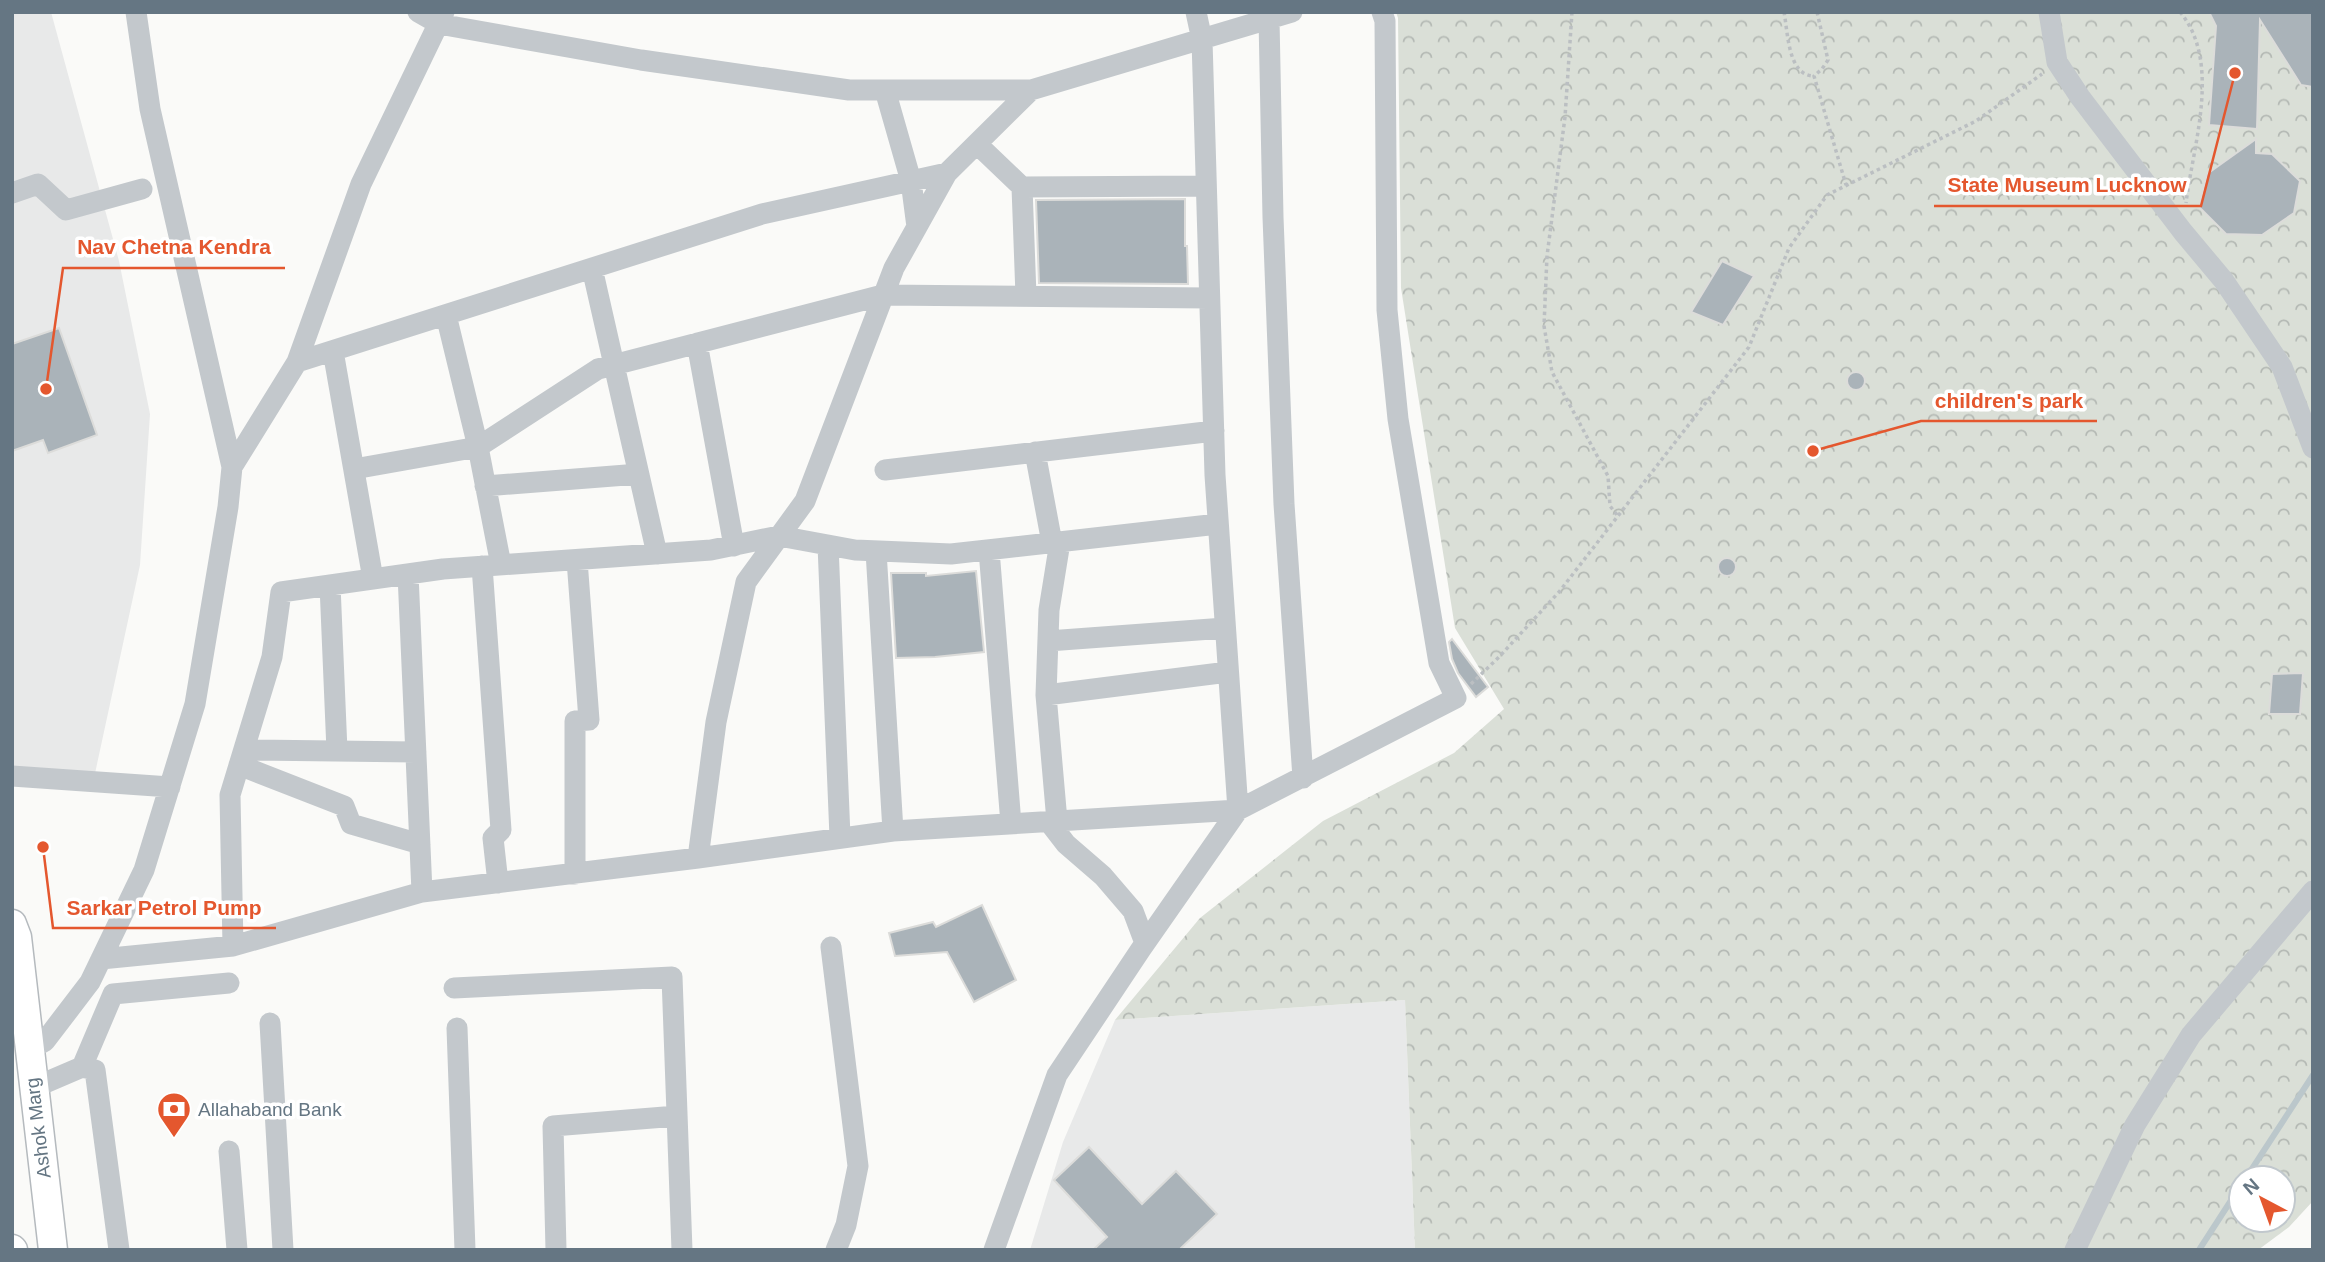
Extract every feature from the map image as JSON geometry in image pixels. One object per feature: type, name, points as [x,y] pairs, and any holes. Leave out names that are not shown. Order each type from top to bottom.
[{"type":"main road","name":"Ashok Marg","points":[[12,924],[17,937],[53,1250]]},
{"type":"main road","points":[[49,1221],[62,1250]]},
{"type":"street","points":[[29,1050],[45,1041],[90,982],[145,870],[195,704],[228,507],[232,467],[150,109],[136,12]]},
{"type":"street","points":[[418,12],[641,60],[849,90],[1031,90],[1292,12]]},
{"type":"street","points":[[994,1250],[1057,1075],[1238,810],[1213,431],[1202,40],[1196,12]]},
{"type":"street","points":[[101,959],[233,946],[422,892],[698,858],[840,837],[893,831],[1238,810],[1456,698],[1439,663],[1398,419],[1387,310],[1385,21],[1382,12]]},
{"type":"street","points":[[2049,12],[2057,62],[2080,97],[2224,281],[2282,368],[2313,448]]},
{"type":"street","points":[[232,467],[298,362],[361,184],[441,18]]},
{"type":"street","points":[[1269,19],[1273,217],[1284,504],[1303,778]]},
{"type":"street","points":[[885,90],[911,181],[917,227]]},
{"type":"street","points":[[698,858],[716,722],[746,582],[805,501],[894,268],[947,173],[1031,90]]},
{"type":"street","points":[[977,144],[1023,187],[1206,186]]},
{"type":"street","points":[[298,362],[762,214],[947,173]]},
{"type":"street","points":[[12,193],[38,184],[66,210],[142,189]]},
{"type":"street","points":[[1023,187],[1026,296]]},
{"type":"street","points":[[593,268],[657,554]]},
{"type":"street","points":[[354,469],[478,447],[598,369],[883,295],[1209,298]]},
{"type":"street","points":[[446,314],[485,486],[491,566],[501,830],[494,838],[498,884]]},
{"type":"street","points":[[697,343],[734,546]]},
{"type":"street","points":[[333,351],[373,579]]},
{"type":"street","points":[[885,470],[1213,431]]},
{"type":"street","points":[[1035,452],[1056,542],[1049,610],[1046,695],[1053,821],[1066,844],[1103,876],[1133,911],[1145,943]]},
{"type":"street","points":[[485,486],[639,474]]},
{"type":"street","points":[[233,946],[230,794],[272,657],[281,592],[408,574],[711,550],[779,536],[855,550],[951,554],[1218,524]]},
{"type":"street","points":[[828,545],[840,837]]},
{"type":"street","points":[[989,550],[1011,824]]},
{"type":"street","points":[[876,551],[893,831]]},
{"type":"street","points":[[575,874],[575,721],[589,720],[577,560]]},
{"type":"street","points":[[408,574],[422,892]]},
{"type":"street","points":[[330,585],[337,751]]},
{"type":"street","points":[[1048,641],[1225,628]]},
{"type":"street","points":[[1046,695],[1228,672]]},
{"type":"street","points":[[242,758],[337,751],[416,752]]},
{"type":"street","points":[[242,758],[344,806],[351,824],[420,844]]},
{"type":"street","points":[[12,776],[170,787]]},
{"type":"street","points":[[2075,1250],[2135,1125],[2191,1035],[2313,891]]},
{"type":"street","points":[[831,947],[858,1166],[846,1225],[836,1250]]},
{"type":"street","points":[[454,988],[672,977],[682,1250]]},
{"type":"street","points":[[82,1067],[113,995],[229,983]]},
{"type":"street","points":[[270,1023],[284,1250]]},
{"type":"street","points":[[457,1028],[465,1250]]},
{"type":"street","points":[[33,1088],[82,1067],[94,1070],[119,1250]]},
{"type":"street","points":[[556,1250],[553,1126],[677,1116]]},
{"type":"street","points":[[229,1151],[237,1250]]},
{"type":"path","points":[[1572,12],[1565,117],[1547,256],[1544,326],[1552,372],[1608,476],[1609,506],[1618,516]]},
{"type":"path","points":[[1783,12],[1795,66],[1806,76],[1814,76],[1828,60],[1817,12]]},
{"type":"path","points":[[2180,12],[2199,44],[2203,84],[2183,232]]},
{"type":"path","points":[[1456,698],[1499,657],[1559,592],[1749,347],[1789,248],[1827,195],[1976,121],[2057,62]]},
{"type":"path","points":[[1814,76],[1846,185]]},
{"type":"shaded area","points":[[12,12],[51,12],[119,261],[150,414],[140,565],[94,778],[12,772]]},
{"type":"shaded area","points":[[1405,1000],[1415,1250],[1030,1250],[1063,1142],[1115,1020]]},
{"type":"green space","points":[[1396,12],[2313,12],[2313,1201],[2297,1218],[2297,1164],[2227,1164],[2227,1234],[2280,1234],[2258,1250],[1415,1250],[1405,1000],[1115,1020],[1200,918],[1323,821],[1454,753],[1504,709],[1455,628],[1401,288]]},
{"type":"building","points":[[2209,12],[2313,12],[2313,87],[2301,85],[2260,20],[2257,129],[2209,125],[2216,26]]},
{"type":"building","points":[[2256,139],[2256,153],[2272,154],[2300,181],[2294,213],[2262,235],[2226,234],[2199,207],[2207,174]]},
{"type":"building","points":[[1185,199],[1188,284],[1039,283],[1036,200]]},
{"type":"building","points":[[1722,261],[1754,276],[1723,325],[1691,312]]},
{"type":"building","points":[[59,328],[97,435],[48,453],[43,440],[12,451],[12,344]]},
{"type":"building","points":[[1856,372],[1862,375],[1865,381],[1862,387],[1856,390],[1850,387],[1847,381],[1850,375]]},
{"type":"building","points":[[1727,558],[1733,561],[1736,567],[1733,573],[1727,576],[1721,573],[1718,567],[1721,561]]},
{"type":"building","points":[[976,571],[984,652],[896,658],[891,573],[926,573],[926,576]]},
{"type":"building","points":[[1452,639],[1488,687],[1476,697],[1458,673],[1452,659],[1449,642]]},
{"type":"building","points":[[2303,673],[2300,714],[2269,714],[2272,674]]},
{"type":"building","points":[[982,905],[1016,980],[974,1002],[947,952],[895,956],[889,933],[933,922],[936,927]]},
{"type":"building","points":[[1089,1147],[1142,1204],[1176,1171],[1217,1214],[1179,1250],[1093,1250],[1107,1237],[1054,1180]]},
{"type":"waterway","points":[[2255,1164],[2313,1075]]},
{"type":"waterway","points":[[2199,1250],[2227,1207]]},
{"type":"place","name":"State Museum Lucknow","points":[[2235,73]]},
{"type":"place","name":"Nav Chetna Kendra","points":[[46,389]]},
{"type":"place","name":"children's park","points":[[1813,451]]},
{"type":"place","name":"Sarkar Petrol Pump","points":[[43,847]]},
{"type":"place","name":"Allahaband Bank","points":[[174,1139]]}]
